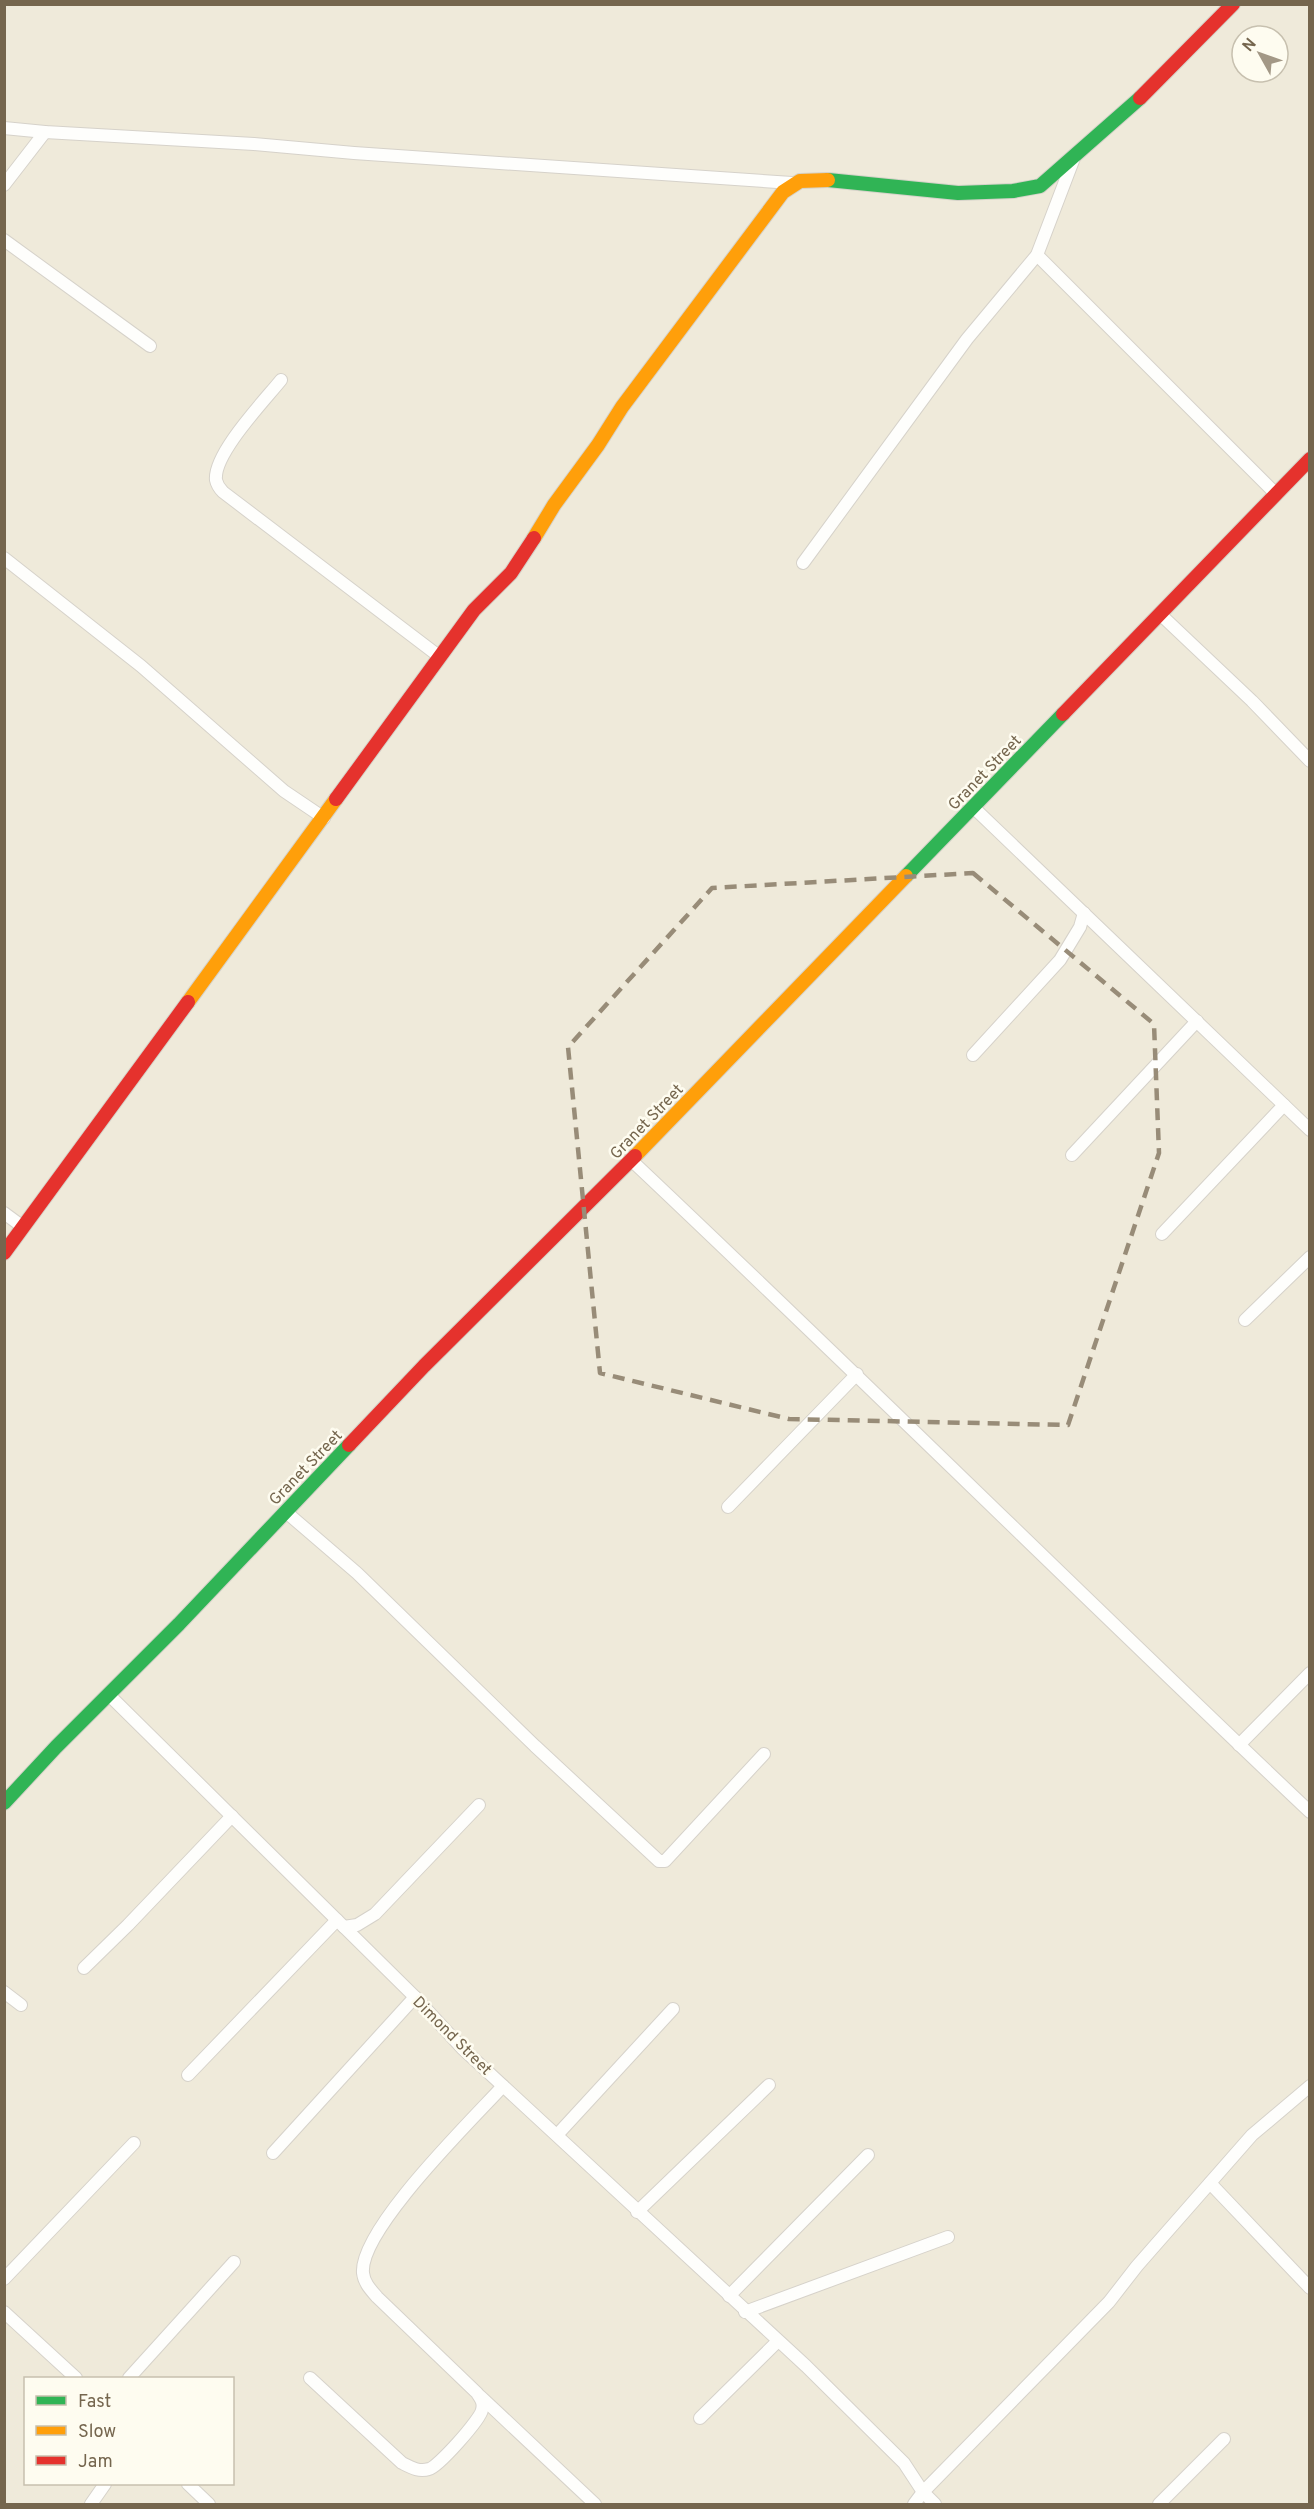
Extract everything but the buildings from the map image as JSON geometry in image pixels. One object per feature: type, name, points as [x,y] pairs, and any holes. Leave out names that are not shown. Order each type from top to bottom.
[{"type":"street","points":[[4,128],[792,183],[803,179],[821,179],[954,193],[1021,190],[1040,186],[1075,157],[1127,111],[1233,4]]},
{"type":"street","points":[[4,185],[45,132]]},
{"type":"street","points":[[803,563],[967,339],[1037,255],[1075,157]]},
{"type":"street","points":[[4,1253],[481,602],[511,573],[554,505],[598,445],[622,407],[792,183]]},
{"type":"street","points":[[4,240],[150,346]]},
{"type":"street","points":[[1037,255],[1276,494]]},
{"type":"street","points":[[281,380],[232,441],[218,469],[217,484],[223,492],[440,657]]},
{"type":"street","name":"Granet Street","points":[[4,1803],[424,1366],[632,1160],[1310,459]]},
{"type":"street","points":[[4,558],[141,666],[284,791],[324,818]]},
{"type":"street","points":[[1160,614],[1252,701],[1310,761]]},
{"type":"street","points":[[973,807],[1310,1130]]},
{"type":"street","points":[[973,1055],[1060,960],[1080,927],[1084,913]]},
{"type":"street","points":[[1072,1155],[1197,1021]]},
{"type":"street","points":[[1162,1234],[1284,1105]]},
{"type":"street","points":[[632,1160],[1310,1812]]},
{"type":"street","points":[[4,1213],[23,1227]]},
{"type":"street","points":[[1245,1320],[1310,1257]]},
{"type":"street","points":[[728,1507],[857,1374]]},
{"type":"street","points":[[286,1512],[357,1573],[535,1746],[659,1861],[665,1861],[764,1754]]},
{"type":"street","points":[[1239,1745],[1310,1673]]},
{"type":"street","name":"Dimond Street","points":[[109,1695],[415,1997],[462,2048],[806,2366],[904,2463],[923,2492]]},
{"type":"street","points":[[188,2075],[340,1924],[357,1925],[375,1914],[479,1805]]},
{"type":"street","points":[[84,1968],[232,1816]]},
{"type":"street","points":[[4,1992],[21,2005]]},
{"type":"street","points":[[273,2153],[415,1997]]},
{"type":"street","points":[[557,2135],[673,2009]]},
{"type":"street","points":[[637,2212],[769,2085]]},
{"type":"street","points":[[503,2086],[415,2183],[382,2224],[370,2244],[364,2260],[363,2274],[368,2286],[377,2297],[596,2505]]},
{"type":"street","points":[[914,2505],[923,2492],[1098,2314],[1252,2135],[1310,2086]]},
{"type":"street","points":[[4,2279],[134,2143]]},
{"type":"street","points":[[729,2296],[868,2155]]},
{"type":"street","points":[[1210,2183],[1310,2288]]},
{"type":"street","points":[[745,2312],[948,2237]]},
{"type":"street","points":[[131,2377],[234,2262]]},
{"type":"street","points":[[4,2312],[74,2377]]},
{"type":"street","points":[[700,2418],[778,2342]]},
{"type":"street","points":[[310,2378],[402,2463],[418,2470],[432,2468],[476,2422],[482,2412],[483,2402],[477,2393]]},
{"type":"street","points":[[1159,2505],[1224,2439]]},
{"type":"street","points":[[91,2505],[104,2485]]},
{"type":"street","points":[[189,2485],[209,2505]]},
{"type":"street","points":[[923,2492],[935,2505]]},
{"type":"highlighted area","points":[[973,873],[1154,1024],[1159,1153],[1068,1425],[789,1419],[600,1373],[568,1047],[712,888]]},
{"type":"shaded area","points":[[5,5],[1309,5],[1309,2504],[5,2504]]},
{"type":"traffic: fast","points":[[828,180],[958,193],[1013,191],[1040,186],[1140,98]]},
{"type":"traffic: fast","points":[[906,876],[1063,714]]},
{"type":"traffic: fast","points":[[4,1803],[56,1747],[179,1624],[349,1445]]},
{"type":"traffic: slow","points":[[534,538],[622,407],[783,192],[800,181],[828,180]]},
{"type":"traffic: slow","points":[[188,1002],[336,799]]},
{"type":"traffic: slow","points":[[635,1156],[906,876]]},
{"type":"traffic: jam","points":[[1140,98],[1233,4]]},
{"type":"traffic: jam","points":[[1063,714],[1310,459]]},
{"type":"traffic: jam","points":[[336,799],[474,610],[511,573],[534,538]]},
{"type":"traffic: jam","points":[[4,1253],[188,1002]]},
{"type":"traffic: jam","points":[[349,1445],[424,1366],[635,1156]]}]
